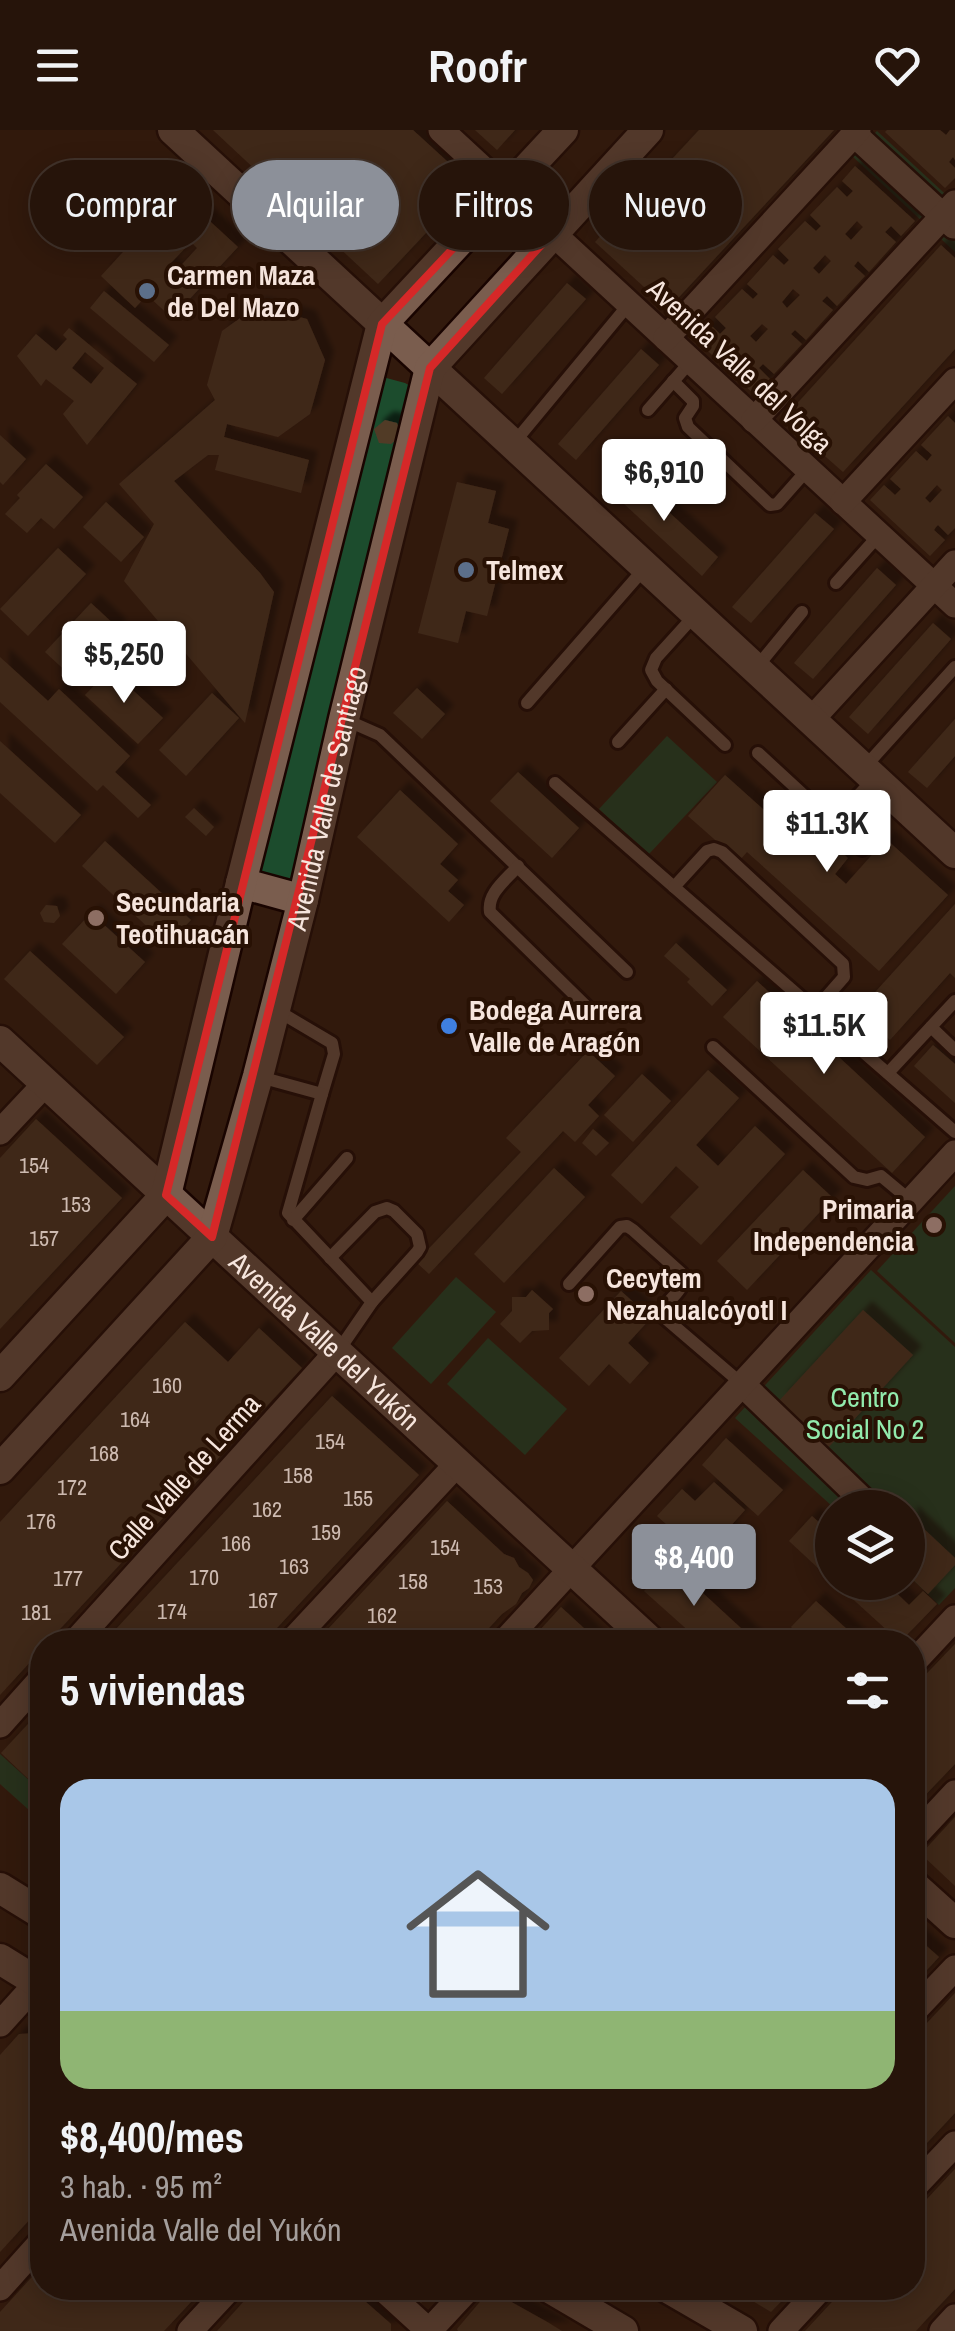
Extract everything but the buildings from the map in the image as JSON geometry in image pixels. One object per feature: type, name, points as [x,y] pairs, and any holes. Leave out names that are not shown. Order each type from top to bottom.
[{"type":"street","points":[[173,130],[955,853]]},
{"type":"street","name":"Avenida Valle del Volga","points":[[441,130],[473,160]]},
{"type":"street","points":[[536,160],[564,130]]},
{"type":"street","name":"Avenida Valle de Santiago","points":[[569,215],[648,130]]},
{"type":"street","points":[[666,338],[856,132],[951,215],[754,420]]},
{"type":"street","name":"Avenida Valle del Volga","points":[[569,249],[666,338],[682,371],[754,420],[955,605]]},
{"type":"street","points":[[0,1376],[166,1194],[382,324],[452,250]]},
{"type":"street","name":"Avenida Valle de Santiago","points":[[0,1469],[212,1237],[276,1010],[430,368],[537,250]]},
{"type":"street","points":[[844,502],[955,380]]},
{"type":"street","points":[[811,720],[955,563]]},
{"type":"street","points":[[241,883],[303,900]]},
{"type":"street","name":"Avenida Valle del Yukón","points":[[0,1040],[639,1630]]},
{"type":"street","points":[[0,1132],[46,1083]]},
{"type":"street","points":[[515,1630],[955,1153]]},
{"type":"street","name":"Calle Valle de Lerma","points":[[85,1630],[337,1352]]},
{"type":"street","points":[[742,1384],[852,1490]]},
{"type":"street","points":[[302,1630],[458,1464]]},
{"type":"street","points":[[925,1650],[955,1618]]},
{"type":"street","points":[[0,1725],[30,1691]]},
{"type":"street","points":[[925,1825],[955,1793]]},
{"type":"street","points":[[0,1888],[30,1905]]},
{"type":"street","points":[[925,1896],[955,1923]]},
{"type":"street","points":[[0,1959],[30,1977]]},
{"type":"street","points":[[925,1999],[955,1968]]},
{"type":"street","points":[[0,2024],[30,1993]]},
{"type":"street","points":[[925,2176],[955,2144]]},
{"type":"street","points":[[0,2288],[30,2254]]},
{"type":"street","points":[[190,2331],[219,2300]]},
{"type":"street","points":[[395,2300],[429,2331],[458,2300]]},
{"type":"street","points":[[570,2300],[623,2331]]},
{"type":"street","points":[[679,2300],[712,2331]]},
{"type":"street","points":[[687,2300],[742,2331]]},
{"type":"street","points":[[780,2331],[810,2300]]},
{"type":"street","points":[[942,2331],[955,2317]]},
{"type":"lane","points":[[513,444],[629,304]]},
{"type":"lane","points":[[648,410],[682,371]]},
{"type":"lane","points":[[682,371],[692,401],[685,418],[688,427],[772,506],[808,469]]},
{"type":"lane","points":[[836,582],[879,535]]},
{"type":"lane","points":[[527,703],[646,567]]},
{"type":"lane","points":[[756,669],[802,612]]},
{"type":"lane","points":[[696,614],[652,663],[653,676],[725,745]]},
{"type":"lane","points":[[832,822],[955,666]]},
{"type":"lane","points":[[618,742],[666,689]]},
{"type":"lane","points":[[344,719],[380,735],[628,972]]},
{"type":"lane","points":[[758,753],[862,848]]},
{"type":"lane","points":[[555,783],[955,1132]]},
{"type":"lane","points":[[674,887],[707,852],[722,852],[844,964],[844,977],[815,1010]]},
{"type":"lane","points":[[518,866],[492,894],[490,912],[592,1012]]},
{"type":"lane","points":[[888,1073],[955,1001]]},
{"type":"lane","points":[[276,1010],[332,1042],[334,1048],[288,1213],[372,1302]]},
{"type":"lane","points":[[931,1027],[955,1050]]},
{"type":"lane","points":[[713,1048],[854,1176],[866,1180],[882,1176],[911,1201]]},
{"type":"lane","points":[[258,1076],[322,1094]]},
{"type":"lane","points":[[294,1220],[347,1158]]},
{"type":"lane","points":[[330,1258],[380,1208],[394,1212],[416,1234],[420,1246],[372,1302],[337,1352]]},
{"type":"lane","points":[[569,1284],[620,1227],[627,1226],[682,1273],[682,1286],[662,1313],[742,1384]]},
{"type":"highlighted area","points":[[507,191],[552,233],[430,368],[212,1237],[166,1195],[382,324]]},
{"type":"green space","points":[[877,131],[955,203],[955,252],[852,156]]},
{"type":"green space","points":[[379,376],[416,389],[290,880],[261,872]]},
{"type":"green space","points":[[667,736],[717,782],[648,855],[599,809]]},
{"type":"green space","name":"Primaria Independencia","points":[[955,1186],[955,1343],[877,1271]]},
{"type":"green space","name":"Centro Social No 2","points":[[871,1270],[955,1347],[955,1588],[939,1605],[925,1591],[925,1490],[815,1491],[735,1418]]},
{"type":"green space","points":[[456,1277],[496,1312],[431,1384],[392,1348]]},
{"type":"green space","points":[[488,1338],[567,1409],[525,1455],[447,1384]]},
{"type":"green space","points":[[0,1754],[30,1781],[30,1809],[29,1810],[0,1784]]},
{"type":"place","name":"Carmen Maza de Del Mazo","points":[[147,291]]},
{"type":"place","name":"Telmex","points":[[466,570]]},
{"type":"place","name":"Secundaria Teotihuacán","points":[[96,918]]},
{"type":"place","name":"Bodega Aurrera Valle de Aragón","points":[[449,1026]]},
{"type":"place","name":"Primaria Independencia","points":[[934,1225]]},
{"type":"place","name":"Cecytem Nezahualcóyotl I","points":[[586,1294]]}]
